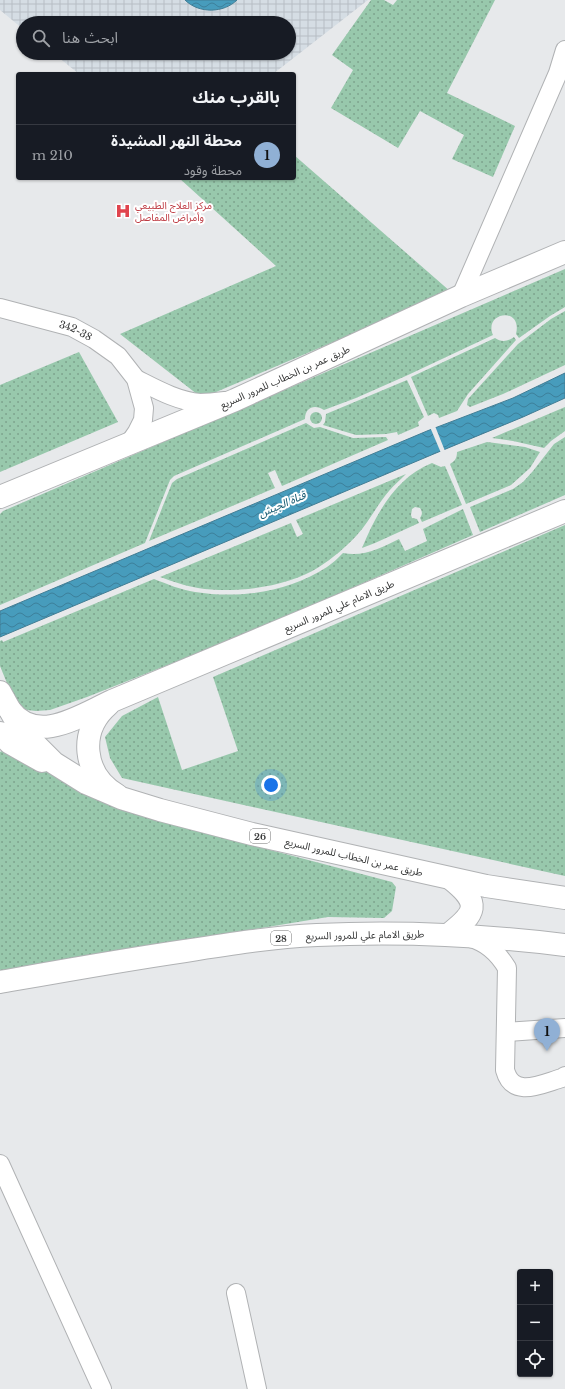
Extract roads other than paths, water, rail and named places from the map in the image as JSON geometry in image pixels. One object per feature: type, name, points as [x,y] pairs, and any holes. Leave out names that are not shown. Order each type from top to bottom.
[{"type":"main road","name":"طريق عمر بن الخطاب للمرور السريع","points":[[1,497],[235,400],[461,296],[565,252]]},
{"type":"main road","name":"طريق الامام علي للمرور السريع","points":[[3,698],[14,715],[22,722],[30,726],[42,728],[65,723],[112,701],[565,511]]},
{"type":"main road","name":"طريق عمر بن الخطاب للمرور السريع","points":[[3,698],[24,733],[54,763],[86,783],[121,798],[160,810],[252,834],[351,855],[451,879],[565,898]]},
{"type":"main road","name":"طريق الامام علي للمرور السريع","points":[[112,701],[101,711],[90,729],[88,739],[89,751],[95,774],[109,790],[121,798]]},
{"type":"main road","points":[[0,733],[10,743],[30,755],[86,783]]},
{"type":"main road","points":[[451,879],[468,894],[472,903],[470,914],[454,935]]},
{"type":"main road","name":"طريق الامام علي للمرور السريع","points":[[0,982],[123,960],[246,941],[316,935],[454,935],[517,939],[565,945]]},
{"type":"street","points":[[461,296],[558,73],[565,50]]},
{"type":"street","name":"342-38","points":[[0,308],[72,327],[94,339],[118,356],[136,379]]},
{"type":"street","points":[[136,379],[178,398],[199,403],[235,400]]},
{"type":"street","points":[[128,445],[143,420],[144,408],[136,379]]},
{"type":"street","points":[[0,747],[30,755]]},
{"type":"street","points":[[454,935],[478,940],[490,947],[507,968],[505,1070],[511,1083],[517,1087],[525,1088],[565,1076]]},
{"type":"street","points":[[506,1032],[565,1028]]},
{"type":"street","points":[[0,1164],[102,1389]]},
{"type":"street","points":[[236,1293],[257,1389]]},
{"type":"water","points":[[185,0],[237,0],[232,4],[219,9],[204,10],[191,5]]},
{"type":"water","name":"قناة الجيش","points":[[565,373],[565,398],[0,637],[0,611],[427,431],[513,398]]},
{"type":"place","name":"مركز العلاج الطبيعي وأمراض المفاصل","points":[[123,211]]},
{"type":"place","name":"محطة النهر المشيدة","points":[[547,1051]]}]
